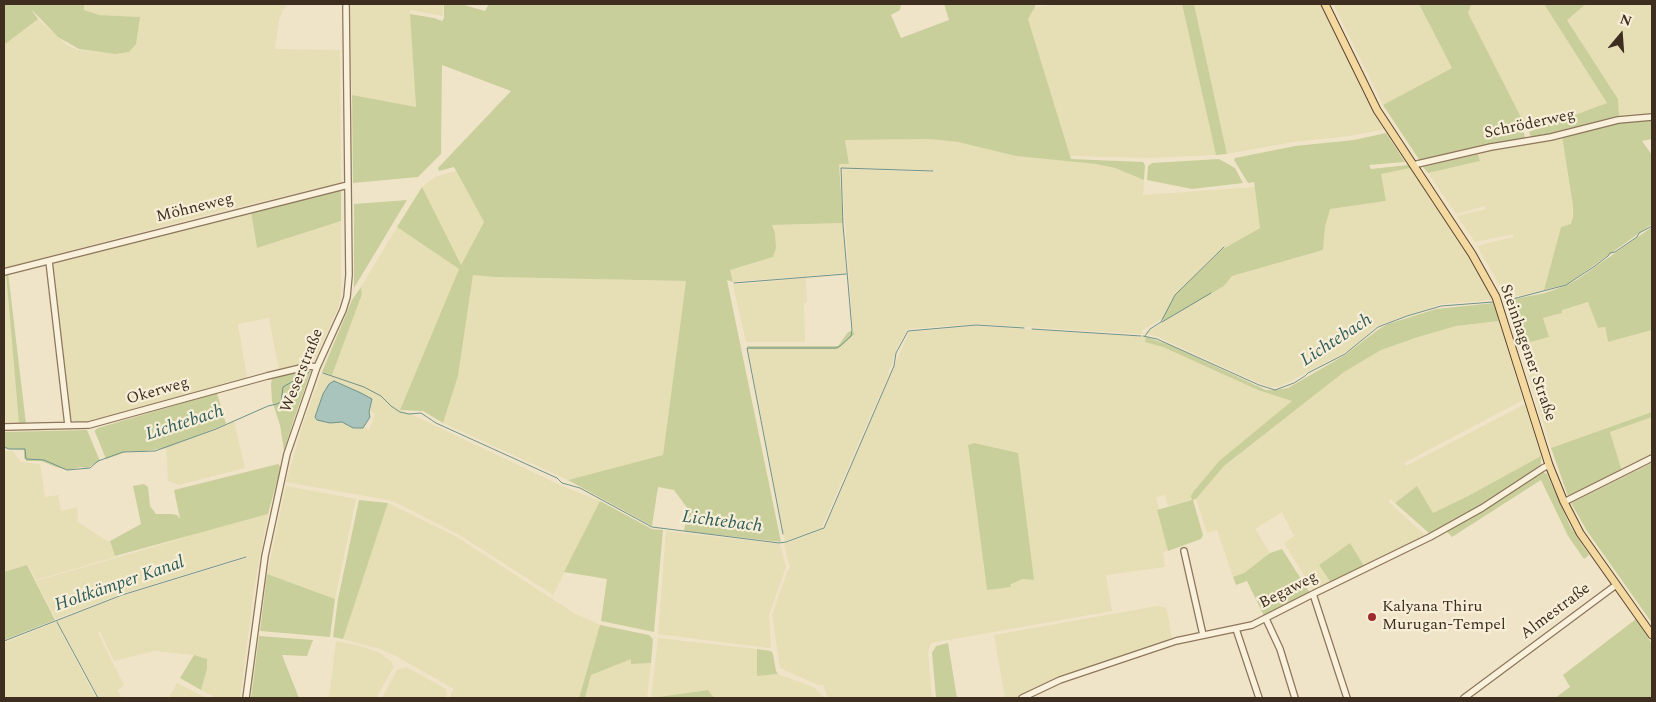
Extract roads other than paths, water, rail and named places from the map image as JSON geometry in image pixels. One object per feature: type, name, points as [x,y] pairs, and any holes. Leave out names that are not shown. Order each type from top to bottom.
[{"type":"main road","name":"Steinhagener Straße","points":[[1325,4],[1377,110],[1472,254],[1496,297],[1549,465],[1564,502],[1580,533],[1652,635]]},
{"type":"street","name":"Weserstraße","points":[[246,698],[260,590],[287,454],[317,368],[347,297],[349,275],[346,4]]},
{"type":"street","name":"Schröderweg","points":[[1413,164],[1491,147],[1551,137],[1618,120],[1652,117]]},
{"type":"street","name":"Möhneweg","points":[[4,272],[348,185]]},
{"type":"street","points":[[48,261],[68,425]]},
{"type":"street","name":"Okerweg","points":[[4,427],[89,425],[267,376],[309,366],[317,368]]},
{"type":"street","points":[[1564,502],[1652,458]]},
{"type":"street","name":"Begaweg","points":[[1022,698],[1060,680],[1176,641],[1252,626],[1430,537],[1482,508],[1549,465]]},
{"type":"street","points":[[1184,551],[1204,635]]},
{"type":"street","name":"Almestraße","points":[[1464,698],[1616,585]]},
{"type":"street","points":[[1314,594],[1347,698]]},
{"type":"street","points":[[1266,619],[1280,649],[1295,698]]},
{"type":"street","points":[[1236,629],[1259,698]]},
{"type":"water","points":[[334,381],[372,399],[369,412],[370,417],[363,428],[353,428],[342,422],[330,423],[317,420],[315,417],[323,394],[329,384]]},
{"type":"waterway","points":[[783,534],[747,348],[836,348],[851,336],[841,168],[933,171]]},
{"type":"waterway","name":"Lichtebach","points":[[1505,301],[1566,285],[1595,266],[1610,253],[1615,252],[1637,237],[1639,233],[1652,226]]},
{"type":"waterway","points":[[1145,336],[1150,329],[1161,322],[1175,295],[1224,247]]},
{"type":"waterway","points":[[734,283],[846,274]]},
{"type":"waterway","points":[[1162,322],[1211,293]]},
{"type":"waterway","name":"Lichtebach","points":[[1143,336],[1157,339],[1259,385],[1275,390],[1294,383],[1308,373],[1345,354],[1378,327],[1441,306],[1493,302]]},
{"type":"waterway","name":"Lichtebach","points":[[323,373],[364,387],[381,396],[400,412],[409,414],[421,413],[436,423],[557,478],[562,483],[580,488],[652,527],[779,543],[824,528],[894,366],[896,353],[908,331],[976,325],[1024,328]]},
{"type":"waterway","name":"Lichtebach","points":[[1032,329],[1141,336]]},
{"type":"waterway","name":"Lichtebach","points":[[4,447],[9,449],[25,449],[26,459],[44,460],[67,470],[90,468],[98,461],[123,452],[155,451],[277,404],[281,402],[283,387],[309,372]]},
{"type":"waterway","name":"Holtkämper Kanal","points":[[4,641],[122,595],[246,557]]},
{"type":"waterway","points":[[57,622],[98,698]]},
{"type":"place","name":"Kalyana Thiru Murugan-Tempel","points":[[1372,617]]}]
